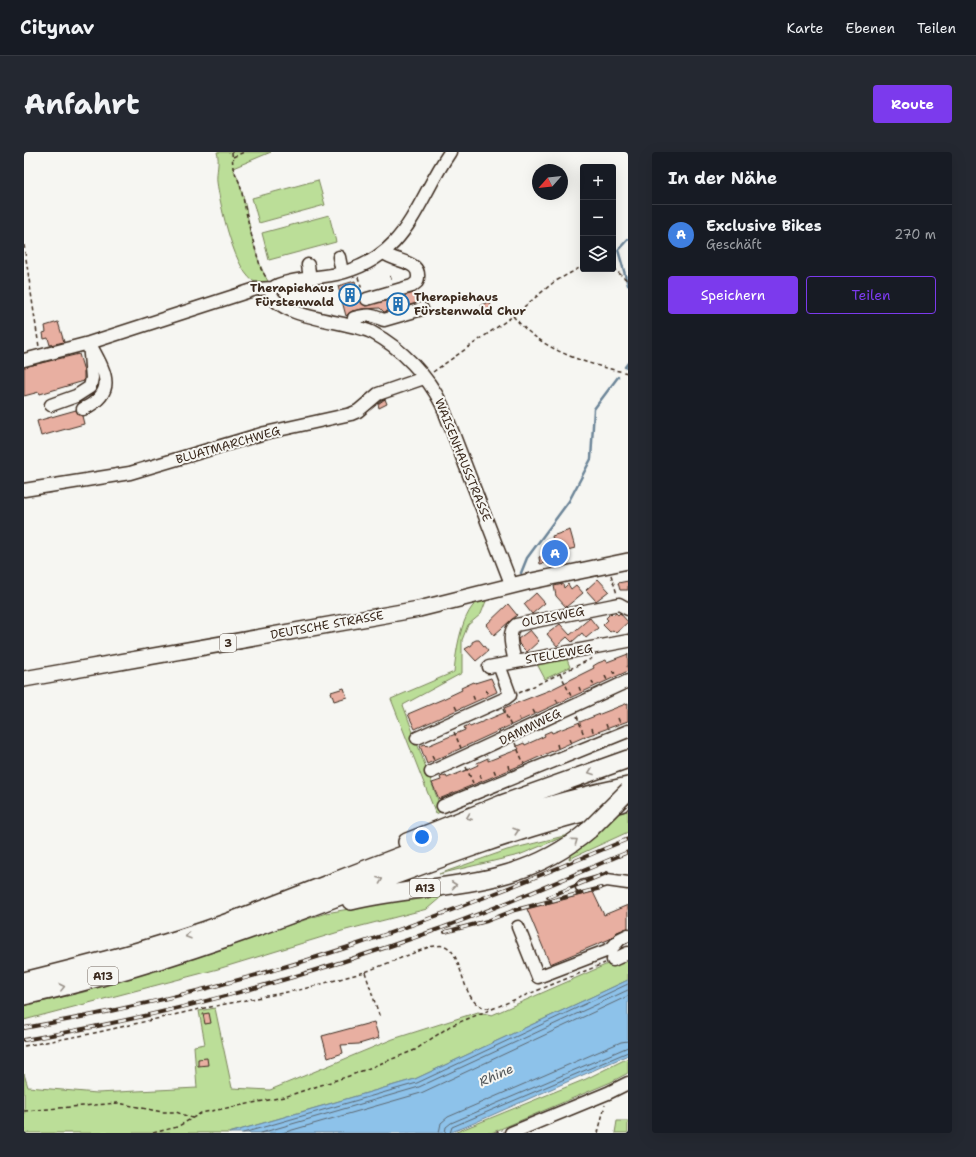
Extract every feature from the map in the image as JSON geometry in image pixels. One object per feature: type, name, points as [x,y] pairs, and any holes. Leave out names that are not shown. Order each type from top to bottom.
[{"type":"highway","name":"A13","points":[[225,923],[282,895],[466,818],[628,759]]},
{"type":"highway","name":"A13","points":[[24,981],[133,953],[225,923],[412,852],[495,823],[556,804],[628,786]]},
{"type":"highway","name":"A13","points":[[252,929],[298,919],[348,901],[379,894],[471,883],[509,874],[550,857],[577,840],[628,792]]},
{"type":"highway","name":"A13","points":[[24,996],[121,971],[181,953],[252,929],[485,841],[564,817],[628,801]]},
{"type":"main road","name":"DEUTSCHE STRASSE","points":[[24,678],[414,610],[512,586],[628,561]]},
{"type":"street","points":[[24,360],[89,343],[256,288],[273,288],[282,283],[310,279],[364,266],[384,254],[403,233],[437,171],[450,152]]},
{"type":"street","points":[[367,299],[412,286],[417,282],[418,274],[415,266],[408,262],[392,259],[384,254]]},
{"type":"street","points":[[338,257],[342,272]]},
{"type":"street","points":[[308,265],[310,279]]},
{"type":"street","name":"WAISENHAUSSTRASSE","points":[[273,288],[271,293],[274,299],[288,308],[329,321],[367,330],[387,342],[403,355],[424,378],[442,405],[512,586]]},
{"type":"street","points":[[353,326],[354,318],[367,315],[375,316],[384,320],[422,309]]},
{"type":"street","points":[[51,405],[76,396],[90,387],[92,378],[89,343]]},
{"type":"street","points":[[83,409],[98,400],[103,395],[106,383],[102,369],[89,343]]},
{"type":"street","name":"BLUATMARCHWEG","points":[[24,490],[130,473],[265,433],[352,414],[358,411],[378,394],[424,378]]},
{"type":"street","name":"OLDISWEG","points":[[515,662],[511,635],[513,628],[516,625],[625,604]]},
{"type":"street","name":"STELLEWEG","points":[[510,695],[494,666],[628,641]]},
{"type":"street","name":"DAMMWEG","points":[[431,772],[628,682]]},
{"type":"street","points":[[416,738],[499,702],[510,695]]},
{"type":"street","points":[[443,806],[528,773],[628,730]]},
{"type":"street","points":[[614,881],[628,875]]},
{"type":"street","points":[[582,887],[607,880],[628,883]]},
{"type":"street","points":[[518,927],[538,977],[611,949],[620,939],[628,935]]},
{"type":"street","points":[[613,960],[628,953]]},
{"type":"street","points":[[511,1133],[608,1093],[628,1083]]},
{"type":"path","points":[[232,152],[233,168],[240,184],[250,230],[261,269],[273,288]]},
{"type":"path","points":[[233,157],[244,152]]},
{"type":"path","points":[[24,245],[40,357]]},
{"type":"path","points":[[424,378],[513,316],[549,286],[580,268]]},
{"type":"path","points":[[616,271],[628,281]]},
{"type":"path","points":[[513,316],[535,337],[564,354],[585,362],[628,373]]},
{"type":"path","points":[[610,572],[625,604]]},
{"type":"path","points":[[510,695],[517,694],[595,658]]},
{"type":"path","points":[[560,673],[574,706],[588,746]]},
{"type":"path","points":[[499,702],[528,773]]},
{"type":"path","points":[[450,723],[477,793]]},
{"type":"path","points":[[24,1046],[90,1034],[200,1009],[303,989],[365,972],[429,947],[446,947],[453,954],[470,995],[475,1002],[480,1006],[493,1009]]},
{"type":"path","points":[[153,1133],[177,1127],[201,1114],[284,1097],[349,1076],[415,1050],[450,1026],[613,960]]},
{"type":"path","points":[[365,972],[380,1018]]},
{"type":"path","points":[[598,1133],[608,1093]]},
{"type":"path","points":[[24,1111],[118,1103],[162,1112],[176,1112],[192,1118]]},
{"type":"green space","points":[[217,152],[271,152],[233,168],[243,197],[258,260],[269,283],[257,283],[249,278],[235,254],[225,222],[217,182]]},
{"type":"green space","points":[[318,180],[325,205],[259,223],[252,198]]},
{"type":"green space","points":[[329,215],[336,242],[269,260],[262,233]]},
{"type":"green space","points":[[488,596],[481,614],[468,625],[462,640],[462,673],[403,705],[442,811],[436,814],[391,699],[454,672],[456,652],[466,617],[472,607],[479,600]]},
{"type":"green space","points":[[566,657],[570,667],[545,679],[537,664]]},
{"type":"green space","points":[[628,811],[628,832],[569,859],[575,848],[618,813]]},
{"type":"green space","points":[[568,835],[519,855],[439,874],[507,850]]},
{"type":"green space","points":[[447,892],[427,909],[342,931],[218,969],[24,1020],[24,1006],[84,992],[326,913]]},
{"type":"green space","points":[[628,955],[628,980],[415,1079],[229,1133],[24,1133],[24,1074],[28,1087],[97,1093],[197,1088],[194,1046],[205,1044],[199,1011],[215,1008],[232,1088],[270,1090],[393,1039],[478,1012],[492,1015]]},
{"type":"green space","points":[[628,1058],[628,1073],[611,1082],[491,1133],[454,1133],[586,1079]]},
{"type":"green space","points":[[617,1121],[628,1121],[628,1133],[615,1133]]},
{"type":"water","name":"Rhine","points":[[628,980],[628,1055],[465,1127],[449,1133],[229,1133],[415,1079]]},
{"type":"building","points":[[355,281],[360,301],[365,306],[414,293],[417,303],[384,312],[380,308],[362,309],[352,311],[346,316],[338,286]]},
{"type":"building","points":[[489,302],[493,309],[485,313],[481,305]]},
{"type":"building","points":[[58,322],[64,342],[50,345],[48,338],[44,339],[43,333],[46,332],[45,326]]},
{"type":"building","points":[[79,354],[84,371],[84,381],[40,394],[39,392],[24,396],[24,367]]},
{"type":"building","points":[[385,399],[387,404],[379,408],[378,404]]},
{"type":"building","points":[[76,410],[82,416],[84,424],[41,436],[37,421]]},
{"type":"building","points":[[570,530],[575,548],[560,552],[561,560],[540,564],[539,557],[543,556],[542,550],[544,547],[554,545],[552,536]]},
{"type":"building","points":[[598,579],[609,591],[596,601],[586,590]]},
{"type":"building","points":[[628,581],[628,590],[620,590],[618,583]]},
{"type":"building","points":[[563,584],[564,588],[568,584],[571,589],[576,585],[583,593],[566,607],[556,596],[554,586]]},
{"type":"building","points":[[536,593],[545,603],[532,614],[524,604]]},
{"type":"building","points":[[508,604],[517,615],[494,635],[486,625]]},
{"type":"building","points":[[611,613],[613,615],[616,613],[618,615],[620,613],[628,622],[616,633],[613,630],[610,632],[603,625],[608,620],[606,618]]},
{"type":"building","points":[[590,618],[598,628],[586,638],[582,633],[572,642],[567,637],[557,646],[547,634],[560,624],[570,635]]},
{"type":"building","points":[[530,630],[539,641],[527,652],[519,644],[518,639]]},
{"type":"building","points":[[479,640],[488,651],[476,661],[465,649],[472,645],[472,642]]},
{"type":"building","points":[[628,654],[628,671],[427,764],[420,746],[425,744],[427,746],[465,730],[464,727],[469,725],[470,727],[506,712],[504,708],[550,690],[594,668],[593,666],[598,663],[606,660],[607,662]]},
{"type":"building","points":[[491,678],[497,692],[415,729],[408,714],[462,690],[461,688],[474,682],[475,683]]},
{"type":"building","points":[[344,688],[347,697],[334,701],[331,692]]},
{"type":"building","points":[[628,703],[628,721],[584,737],[439,799],[432,783],[441,780],[440,777],[446,775],[447,778],[478,765],[477,763],[488,758],[488,761],[519,749],[517,746],[524,743],[525,745],[545,736],[544,734],[551,731],[552,733]]},
{"type":"building","points":[[593,892],[604,915],[628,905],[628,928],[617,932],[610,939],[550,964],[527,909]]},
{"type":"building","points":[[209,1013],[211,1023],[205,1024],[203,1014]]},
{"type":"building","points":[[374,1022],[379,1038],[359,1044],[341,1045],[343,1053],[328,1058],[322,1036]]},
{"type":"building","points":[[207,1058],[208,1065],[198,1066],[198,1059]]},
{"type":"waterway","points":[[628,239],[618,250],[628,285]]},
{"type":"waterway","points":[[625,367],[628,363]]},
{"type":"waterway","points":[[521,573],[527,558],[569,501],[591,459],[594,409],[618,377]]},
{"type":"railway","points":[[24,1028],[109,1012],[276,970],[358,944],[460,907],[628,839]]},
{"type":"railway","points":[[24,1040],[128,1020],[179,1008],[333,965],[482,913],[628,852]]},
{"type":"railway","points":[[548,897],[607,873]]},
{"type":"railway","points":[[445,932],[487,921],[515,910],[601,888]]},
{"type":"place","name":"Therapiehaus Fürstenwald","points":[[350,295]]},
{"type":"place","name":"Therapiehaus Fürstenwald Chur","points":[[398,304]]},
{"type":"place","name":"Exclusive Bikes","points":[[555,553]]}]
